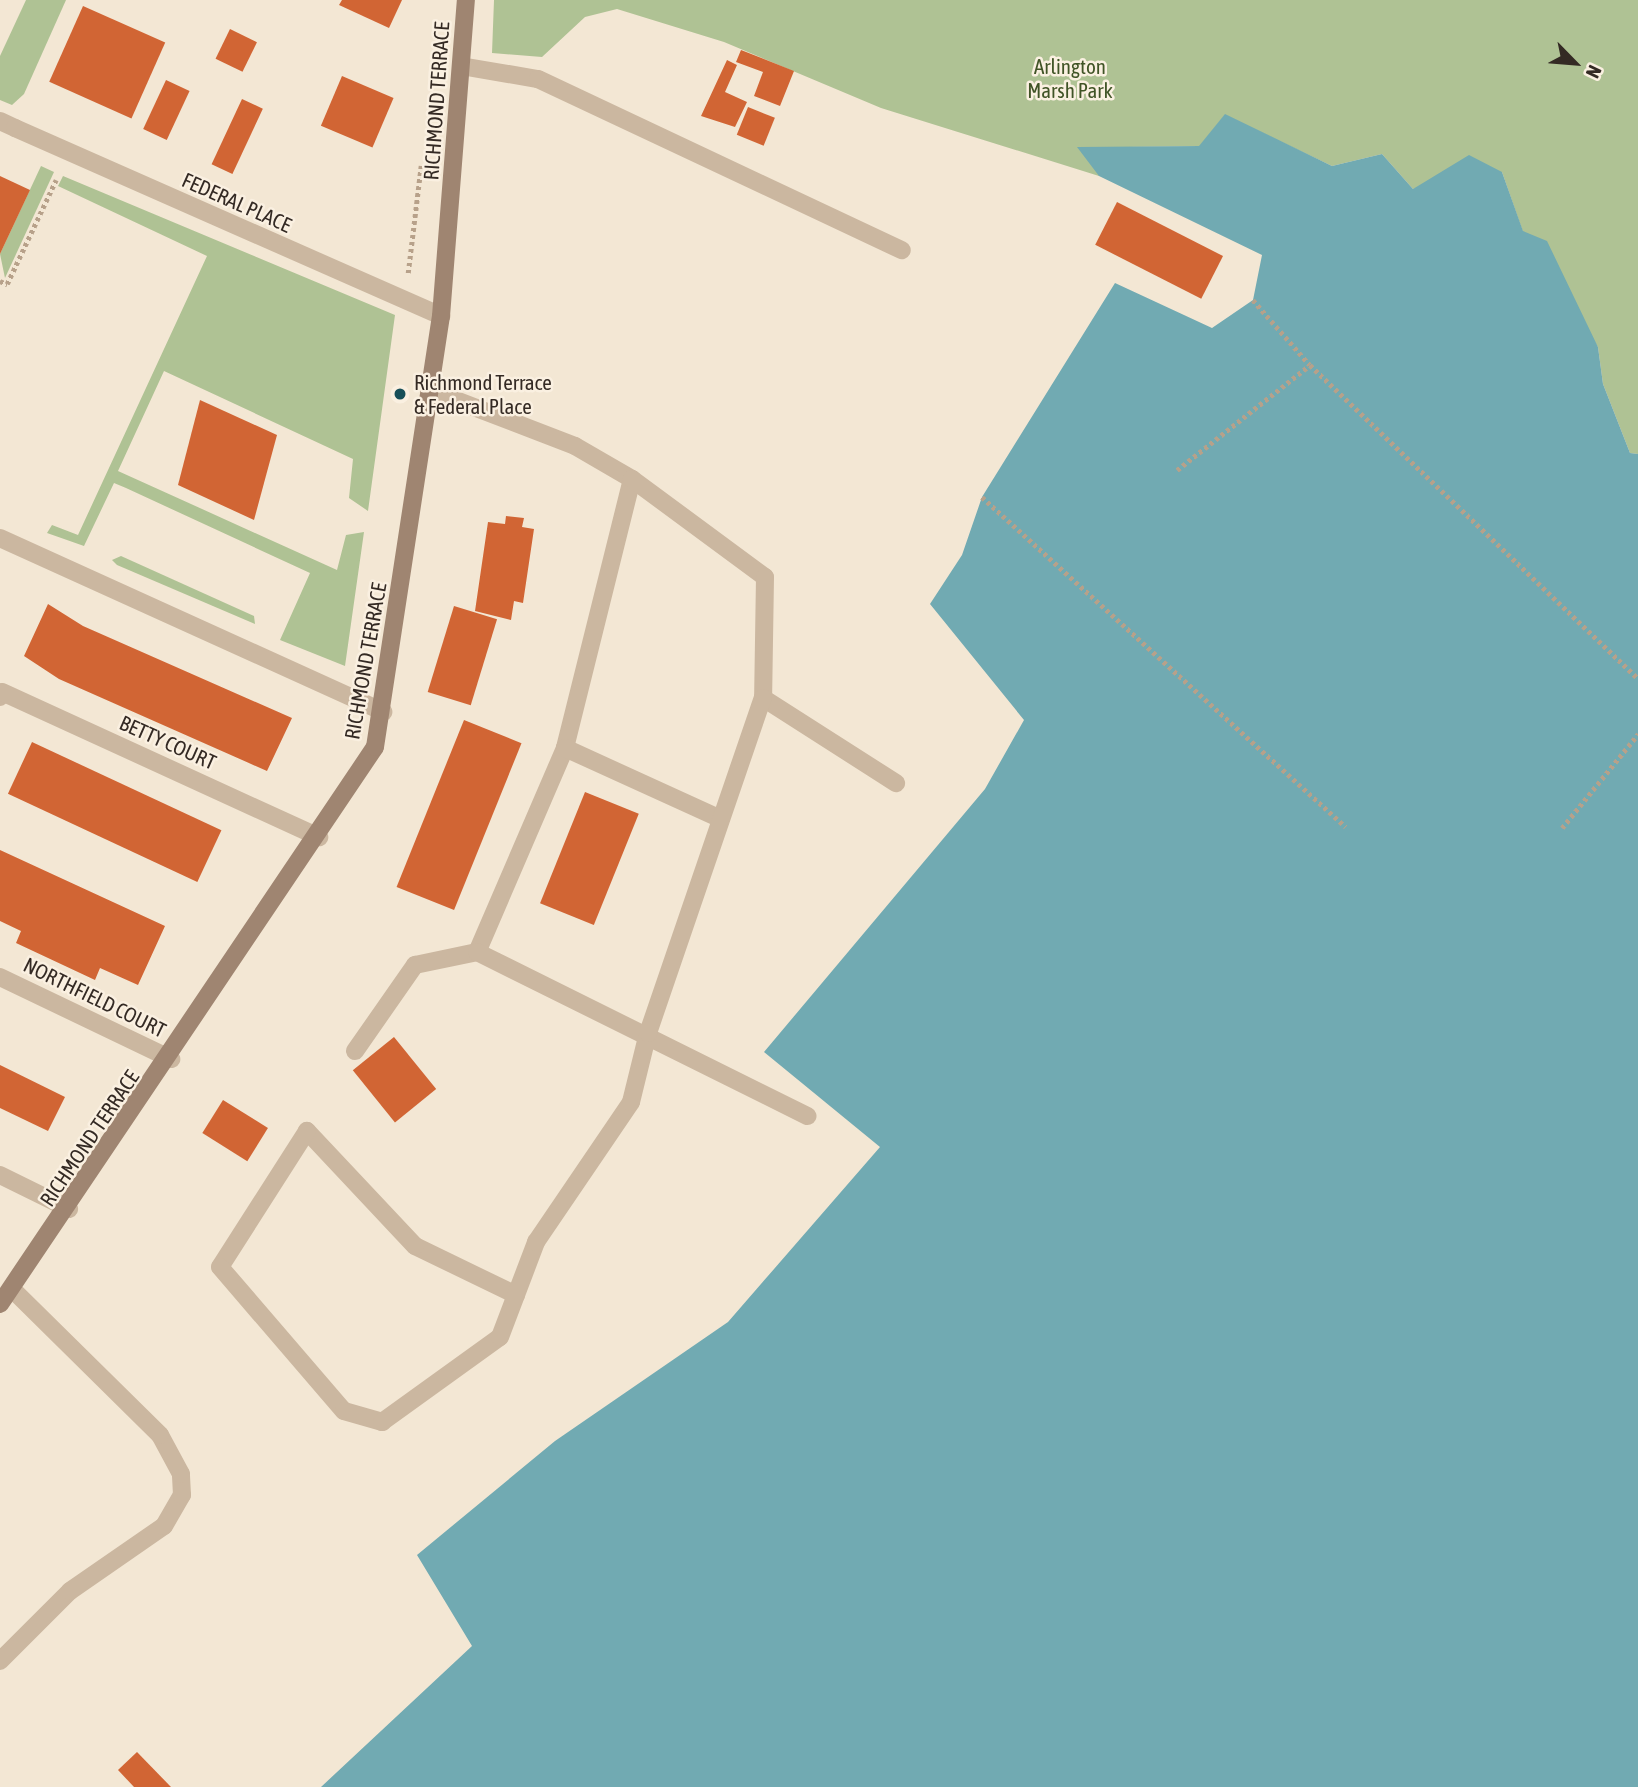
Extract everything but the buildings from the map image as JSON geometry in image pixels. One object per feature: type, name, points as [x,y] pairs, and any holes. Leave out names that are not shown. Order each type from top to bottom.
[{"type":"street","name":"RICHMOND TERRACE","points":[[0,1304],[69,1209],[171,1059],[368,762],[383,712],[442,316],[466,0]]},
{"type":"street","points":[[461,66],[538,79],[902,250]]},
{"type":"street","name":"FEDERAL PLACE","points":[[7,125],[442,316]]},
{"type":"street","points":[[432,391],[575,446],[632,479],[765,577],[763,698],[648,1033],[631,1102],[536,1242],[516,1295],[500,1337],[382,1422],[344,1411],[220,1267],[307,1131],[415,1246],[516,1295]]},
{"type":"street","points":[[477,952],[565,748],[632,479]]},
{"type":"street","points":[[0,538],[383,712]]},
{"type":"street","name":"BETTY COURT","points":[[0,697],[2,692],[320,837]]},
{"type":"street","points":[[763,698],[896,783]]},
{"type":"street","points":[[565,748],[721,819]]},
{"type":"street","points":[[355,1051],[415,965],[477,952],[648,1033],[808,1116]]},
{"type":"street","name":"NORTHFIELD COURT","points":[[0,977],[171,1059]]},
{"type":"street","points":[[0,1175],[69,1209]]},
{"type":"street","points":[[0,1661],[70,1591],[164,1526],[183,1495],[181,1474],[160,1435],[12,1289]]},
{"type":"path","points":[[408,274],[421,166]]},
{"type":"path","points":[[0,281],[7,284],[56,180]]},
{"type":"path","points":[[1253,300],[1310,365],[1638,678]]},
{"type":"path","points":[[1177,470],[1310,365]]},
{"type":"path","points":[[982,497],[1346,827]]},
{"type":"path","points":[[1562,828],[1638,734]]},
{"type":"green space","points":[[26,0],[66,0],[24,94],[12,105],[0,100],[0,56]]},
{"type":"green space","name":"Arlington Marsh Park","points":[[494,0],[1638,0],[1638,454],[1630,453],[1603,384],[1598,347],[1523,232],[1502,172],[1413,189],[1382,154],[1332,166],[1225,115],[1200,146],[1128,147],[1099,176],[881,108],[724,42],[617,9],[585,17],[542,57],[492,53]]},
{"type":"green space","points":[[41,166],[54,172],[5,278],[0,254]]},
{"type":"green space","points":[[63,176],[395,315],[368,511],[349,498],[353,459],[164,371],[118,471],[337,570],[346,535],[364,532],[345,666],[280,640],[310,573],[126,488],[114,483],[84,546],[47,533],[52,525],[78,535],[207,256],[58,186]]},
{"type":"green space","points":[[121,556],[254,616],[255,624],[117,565],[112,560]]},
{"type":"water","points":[[1225,114],[1332,166],[1382,154],[1413,189],[1469,155],[1502,172],[1523,231],[1547,241],[1598,347],[1603,384],[1630,453],[1638,454],[1638,1787],[321,1787],[472,1646],[417,1555],[555,1441],[728,1322],[880,1147],[764,1052],[985,789],[1024,720],[930,604],[962,555],[982,497],[1115,283],[1212,328],[1253,300],[1262,255],[1099,176],[1077,147],[1199,146]]},
{"type":"place","name":"Richmond Terrace & Federal Place","points":[[400,394]]}]
